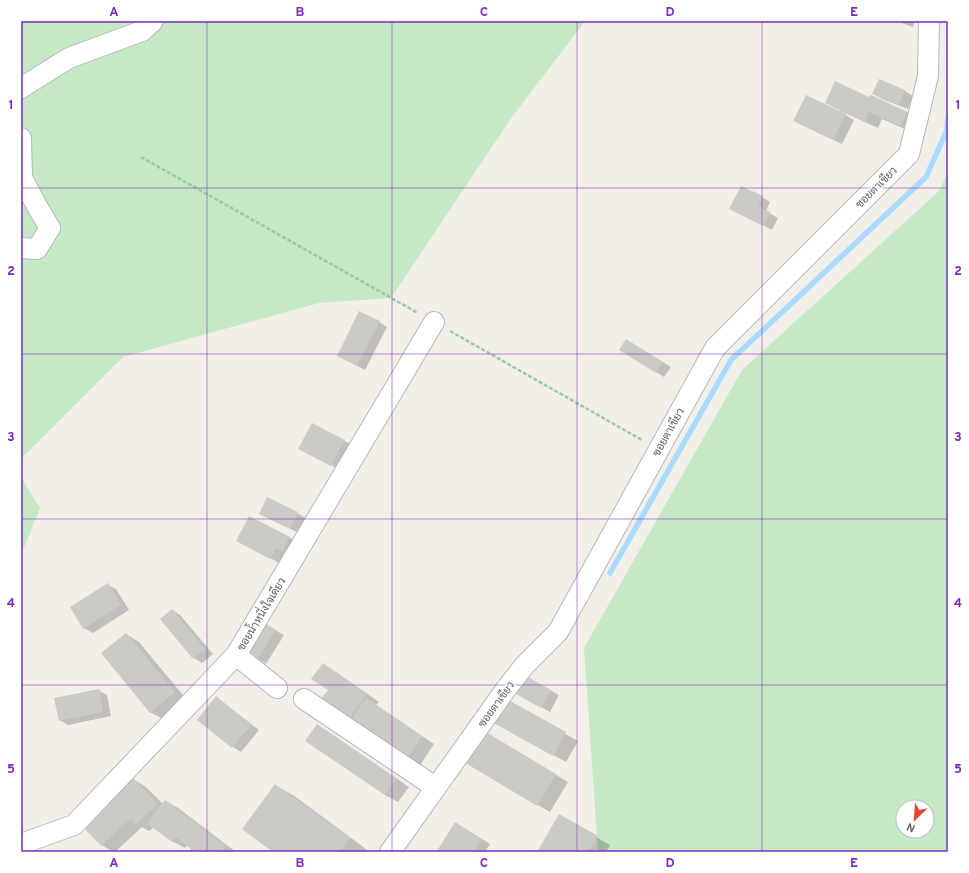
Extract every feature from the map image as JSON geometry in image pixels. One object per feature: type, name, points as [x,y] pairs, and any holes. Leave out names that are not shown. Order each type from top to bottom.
[{"type":"street","points":[[21,88],[69,58],[142,31],[153,21]]},
{"type":"street","name":"ซอยตาเขียว","points":[[392,851],[435,787],[506,689],[524,666],[558,632],[715,348],[909,154],[928,76],[929,21]]},
{"type":"street","points":[[21,138],[22,178],[50,228],[37,250],[21,248]]},
{"type":"street","name":"ซอยน้ำหนึ่งใจเดียว","points":[[21,844],[74,825],[236,655],[434,322]]},
{"type":"street","points":[[236,655],[277,688]]},
{"type":"street","points":[[304,699],[435,787]]},
{"type":"path","points":[[141,158],[658,449]]},
{"type":"green space","points":[[21,21],[585,21],[512,117],[391,298],[319,303],[123,357],[21,459]]},
{"type":"green space","points":[[948,171],[948,852],[598,852],[584,648],[742,370],[939,191]]},
{"type":"green space","points":[[21,477],[40,508],[24,548],[21,548]]},
{"type":"building","points":[[879,79],[905,90],[899,105],[872,94]]},
{"type":"building","points":[[835,81],[869,97],[871,95],[907,112],[901,126],[869,112],[865,122],[825,103]]},
{"type":"building","points":[[806,95],[846,114],[833,140],[793,121]]},
{"type":"building","points":[[741,186],[763,196],[758,206],[770,212],[763,226],[729,209]]},
{"type":"building","points":[[359,311],[380,321],[357,366],[337,356]]},
{"type":"building","points":[[626,339],[663,362],[656,373],[619,350]]},
{"type":"building","points":[[312,423],[345,440],[331,466],[298,449]]},
{"type":"building","points":[[267,497],[298,512],[290,529],[259,514]]},
{"type":"building","points":[[249,516],[290,537],[282,551],[276,548],[270,559],[236,541]]},
{"type":"building","points":[[108,583],[121,605],[83,629],[70,607]]},
{"type":"building","points":[[172,609],[205,649],[193,659],[160,619]]},
{"type":"building","points":[[264,623],[276,630],[257,660],[246,653]]},
{"type":"building","points":[[126,633],[175,692],[150,713],[101,653]]},
{"type":"building","points":[[323,663],[366,694],[346,723],[318,703],[328,690],[311,679]]},
{"type":"building","points":[[526,676],[551,690],[541,708],[516,694]]},
{"type":"building","points":[[99,689],[103,712],[59,721],[54,698]]},
{"type":"building","points":[[216,696],[251,725],[232,748],[197,720]]},
{"type":"building","points":[[366,698],[422,736],[406,761],[349,723]]},
{"type":"building","points":[[505,698],[566,732],[553,756],[492,722]]},
{"type":"building","points":[[317,724],[396,779],[385,795],[305,741]]},
{"type":"building","points":[[481,729],[556,774],[537,806],[462,761]]},
{"type":"building","points":[[133,778],[158,804],[136,824],[130,819],[101,846],[83,827]]},
{"type":"building","points":[[275,784],[350,838],[340,852],[273,852],[242,829]]},
{"type":"building","points":[[165,800],[226,846],[221,852],[189,852],[191,849],[176,837],[172,842],[147,823]]},
{"type":"building","points":[[559,814],[598,836],[589,852],[537,852]]},
{"type":"building","points":[[455,822],[482,839],[473,852],[437,851]]},
{"type":"waterway","points":[[610,573],[731,360],[926,177],[947,130],[948,117]]}]
